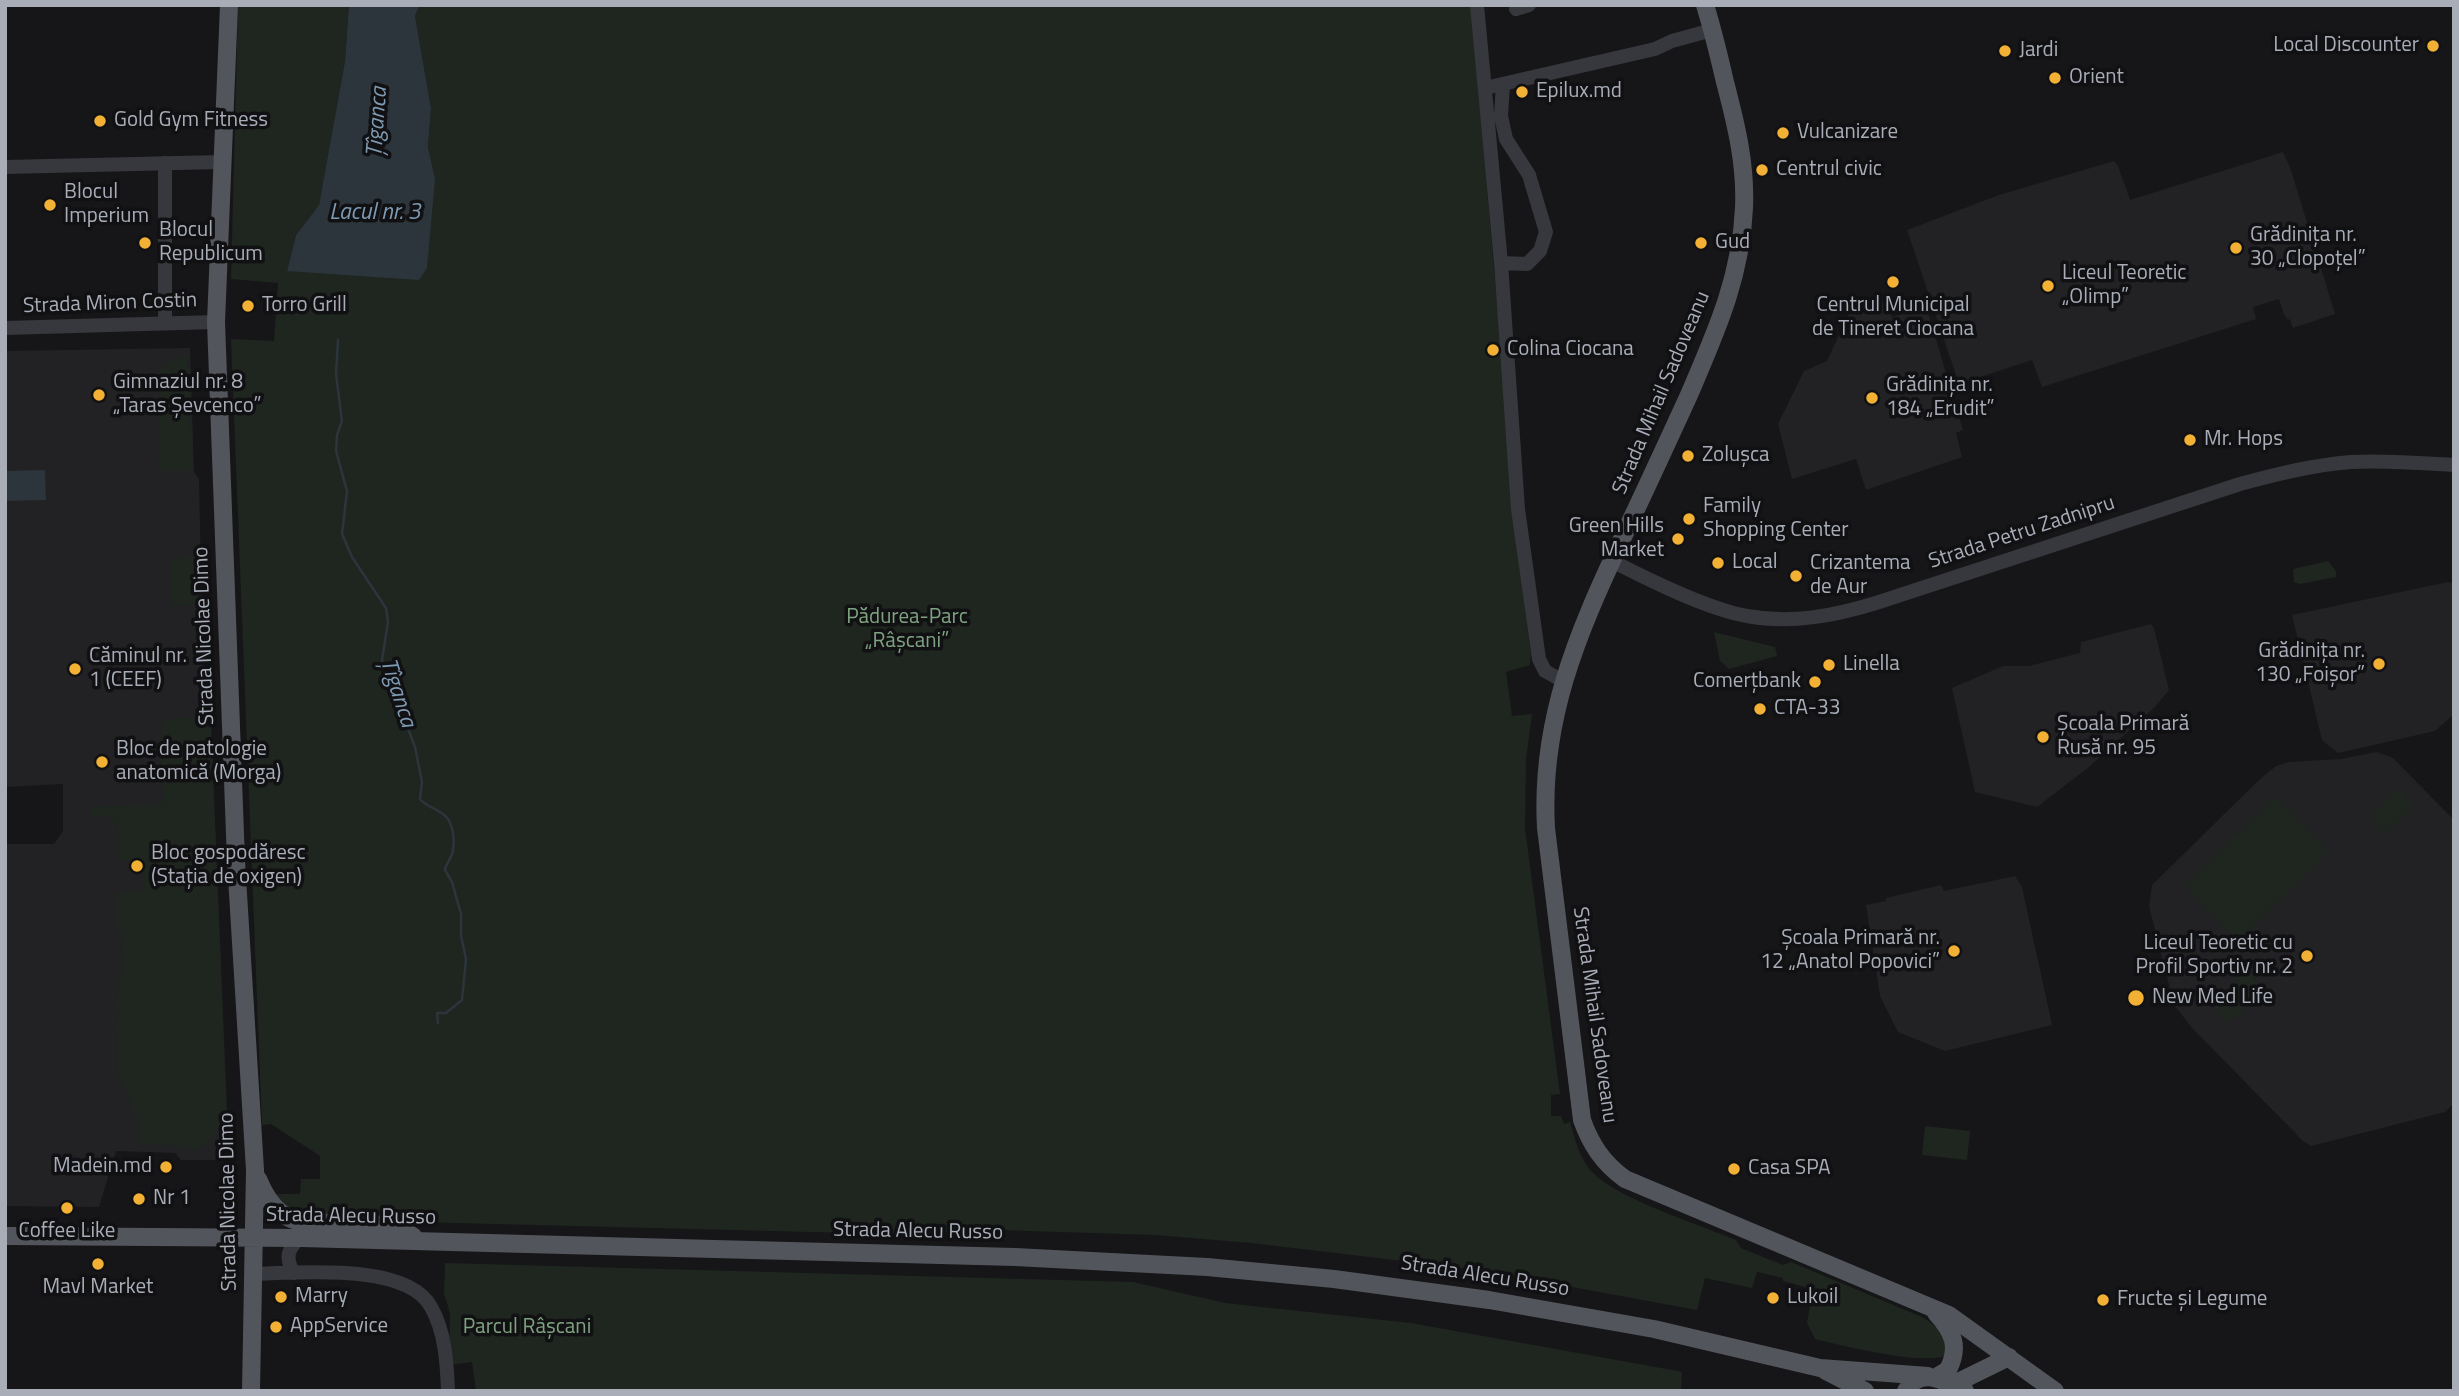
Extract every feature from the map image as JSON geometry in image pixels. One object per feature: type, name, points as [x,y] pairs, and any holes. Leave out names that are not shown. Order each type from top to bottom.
[{"type":"main road","name":"Strada Nicolae Dimo","points":[[229,5],[216,322],[236,861],[255,1170],[251,1391]]},
{"type":"main road","name":"Strada Mihail Sadoveanu","points":[[1705,5],[1740,140],[1743,164],[1743,224],[1736,270],[1716,335],[1589,611],[1563,681],[1547,757],[1546,828],[1582,1120],[1595,1149],[1612,1170],[1625,1179],[1949,1315],[1988,1350]]},
{"type":"main road","points":[[255,1170],[270,1204],[285,1217],[302,1222],[380,1224],[430,1241]]},
{"type":"main road","name":"Strada Alecu Russo","points":[[5,1236],[254,1237],[1015,1257],[1258,1271],[1407,1287],[1576,1314],[1731,1346],[1820,1368],[1946,1384]]},
{"type":"main road","points":[[1931,1308],[1945,1323],[1955,1347]]},
{"type":"main road","points":[[1946,1384],[1955,1347],[1963,1337],[1973,1336],[1988,1350],[2008,1357],[2056,1391]]},
{"type":"main road","points":[[1906,1391],[1914,1380],[1946,1384],[1988,1350]]},
{"type":"main road","name":"Strada Alecu Russo","points":[[1820,1368],[1865,1391]]},
{"type":"main road","points":[[1837,1378],[1852,1391]]},
{"type":"street","points":[[1477,5],[1501,263],[1510,426],[1518,509],[1539,659],[1545,671],[1563,681]]},
{"type":"street","points":[[1485,88],[1656,49],[1672,41],[1712,30]]},
{"type":"street","points":[[1501,263],[1527,264],[1540,251],[1546,232],[1529,175],[1506,139],[1501,116],[1503,84]]},
{"type":"street","points":[[5,167],[221,162]]},
{"type":"street","points":[[165,163],[165,323]]},
{"type":"street","name":"Strada Miron Costin","points":[[5,328],[216,322]]},
{"type":"street","name":"Strada Petru Zadnipru","points":[[1612,561],[1638,575],[1733,613],[1786,620],[1819,617],[1875,603],[2273,475],[2350,462],[2454,465]]},
{"type":"street","points":[[300,1238],[292,1245],[288,1254],[290,1267],[301,1274]]},
{"type":"street","points":[[253,1274],[367,1274],[421,1295],[431,1306],[440,1327],[449,1391]]},
{"type":"shaded area","name":"Liceul Teoretic „Olimp”","points":[[2283,152],[2335,314],[2293,328],[2290,319],[2284,315],[2279,299],[2253,307],[2256,319],[2042,387],[2032,360],[1959,384],[1907,230],[1999,195],[2114,161],[2130,200]]},
{"type":"shaded area","name":"Grădinița nr. 184 „Erudit”","points":[[1887,301],[1892,317],[1926,306],[1963,430],[1956,433],[1962,457],[1866,490],[1856,459],[1792,479],[1778,424],[1804,371],[1827,361],[1850,311]]},
{"type":"shaded area","points":[[190,348],[194,472],[199,479],[204,712],[211,724],[229,1160],[181,1160],[175,1153],[116,1151],[99,1207],[5,1206],[5,844],[54,844],[63,831],[63,784],[5,787],[5,351]]},
{"type":"shaded area","name":"Grădinița nr. 130 „Foișor”","points":[[2452,583],[2454,592],[2454,714],[2435,731],[2338,753],[2322,740],[2292,615]]},
{"type":"shaded area","name":"Școala Primară Rusă nr. 95","points":[[2151,624],[2169,690],[2155,707],[2089,767],[2037,807],[1975,792],[1952,688],[2003,666],[2029,666],[2080,653],[2081,642]]},
{"type":"shaded area","name":"Liceul Teoretic cu Profil Sportiv nr. 2","points":[[2377,752],[2393,758],[2454,820],[2454,1103],[2445,1112],[2311,1146],[2193,1029],[2174,1005],[2149,906],[2152,885],[2276,766],[2289,762],[2341,759]]},
{"type":"shaded area","name":"Școala Primară nr. 12 „Anatol Popovici”","points":[[2015,876],[2022,887],[2052,1025],[1945,1051],[1898,1032],[1880,996],[1866,905],[1941,885],[1944,891]]},
{"type":"green space","name":"Pădurea-Parc „Râșcani”","points":[[238,5],[349,5],[345,61],[319,205],[296,235],[287,271],[435,179],[428,147],[431,108],[415,16],[420,5],[1471,5],[1513,517],[1531,655],[1530,665],[1506,672],[1512,716],[1532,714],[1526,759],[1525,828],[1560,1094],[1551,1095],[1551,1116],[1561,1116],[1564,1124],[1570,1122],[1587,1166],[1619,1191],[1736,1240],[1741,1248],[1783,1265],[1791,1262],[1922,1317],[1940,1333],[1945,1343],[1946,1356],[1900,1356],[1815,1339],[1807,1323],[1813,1289],[1757,1272],[1752,1288],[1705,1278],[1697,1310],[1479,1270],[1251,1243],[1155,1235],[966,1229],[931,1235],[416,1222],[372,1216],[292,1213],[274,1194],[300,1194],[301,1179],[320,1179],[320,1156],[271,1124],[262,1125],[231,339],[274,341],[278,283],[231,279]]},
{"type":"green space","points":[[187,357],[193,471],[158,471],[160,371],[172,360]]},
{"type":"green space","points":[[199,557],[200,605],[171,606],[171,558]]},
{"type":"green space","points":[[2328,561],[2336,571],[2336,577],[2300,584],[2294,582],[2293,569]]},
{"type":"green space","points":[[1714,632],[1775,647],[1777,656],[1729,669],[1720,661]]},
{"type":"green space","points":[[207,717],[211,724],[227,1119],[203,1147],[196,1149],[139,1142],[137,1118],[118,1072],[117,984],[121,976],[122,934],[118,929],[118,894],[144,890],[144,861],[120,859],[117,824],[110,817],[91,815],[91,807],[161,804],[161,725],[165,719]]},
{"type":"green space","points":[[2399,789],[2414,806],[2385,833],[2369,817]]},
{"type":"green space","points":[[2276,796],[2329,852],[2238,941],[2184,886]]},
{"type":"green space","points":[[2247,971],[2265,991],[2229,1023],[2211,1003]]},
{"type":"green space","points":[[1925,1126],[1970,1131],[1967,1160],[1922,1155]]},
{"type":"green space","name":"Parcul Râșcani","points":[[445,1263],[1133,1282],[1225,1303],[1411,1323],[1678,1371],[1682,1373],[1681,1391],[476,1391],[472,1362],[449,1365],[450,1313],[444,1293]]},
{"type":"water","name":"Lacul nr. 3","points":[[349,5],[420,5],[415,16],[431,108],[428,147],[435,179],[427,268],[419,280],[287,271],[296,235],[319,205],[345,61]]},
{"type":"water","points":[[45,470],[46,500],[5,501],[5,471]]},
{"type":"waterway","name":"Țîganca","points":[[338,340],[336,374],[342,421],[337,435],[336,451],[347,491],[342,534],[352,557],[386,608],[388,622],[382,660],[415,747],[422,782],[420,799],[446,817],[453,836],[454,846],[445,870],[452,882],[461,914],[461,936],[466,959],[462,1000],[446,1013],[437,1013],[438,1023]]},
{"type":"place","name":"Local Discounter","points":[[2433,46]]},
{"type":"place","name":"Jardi","points":[[2005,51]]},
{"type":"place","name":"Orient","points":[[2055,78]]},
{"type":"place","name":"Epilux.md","points":[[1522,92]]},
{"type":"place","name":"Gold Gym Fitness","points":[[100,121]]},
{"type":"place","name":"Vulcanizare","points":[[1783,133]]},
{"type":"place","name":"Centrul civic","points":[[1762,170]]},
{"type":"place","name":"Blocul Imperium","points":[[50,205]]},
{"type":"place","name":"Blocul Republicum","points":[[145,243]]},
{"type":"place","name":"Gud","points":[[1701,243]]},
{"type":"place","name":"Grădinița nr. 30 „Clopoțel”","points":[[2236,248]]},
{"type":"place","name":"Centrul Municipal de Tineret Ciocana","points":[[1893,282]]},
{"type":"place","name":"Liceul Teoretic „Olimp”","points":[[2048,286]]},
{"type":"place","name":"Torro Grill","points":[[248,306]]},
{"type":"place","name":"Colina Ciocana","points":[[1493,350]]},
{"type":"place","name":"Gimnaziul nr. 8 „Taras Șevcenco”","points":[[99,395]]},
{"type":"place","name":"Grădinița nr. 184 „Erudit”","points":[[1872,398]]},
{"type":"place","name":"Mr. Hops","points":[[2190,440]]},
{"type":"place","name":"Zolușca","points":[[1688,456]]},
{"type":"place","name":"Family Shopping Center","points":[[1689,519]]},
{"type":"place","name":"Green Hills Market","points":[[1678,539]]},
{"type":"place","name":"Local","points":[[1718,563]]},
{"type":"place","name":"Crizantema de Aur","points":[[1796,576]]},
{"type":"place","name":"Grădinița nr. 130 „Foișor”","points":[[2379,664]]},
{"type":"place","name":"Linella","points":[[1829,665]]},
{"type":"place","name":"Căminul nr. 1 (CEEF)","points":[[75,669]]},
{"type":"place","name":"Comerțbank","points":[[1815,682]]},
{"type":"place","name":"CTA-33","points":[[1760,709]]},
{"type":"place","name":"Școala Primară Rusă nr. 95","points":[[2043,737]]},
{"type":"place","name":"Bloc de patologie anatomică (Morga)","points":[[102,762]]},
{"type":"place","name":"Bloc gospodăresc (Stația de oxigen)","points":[[137,866]]},
{"type":"place","name":"Școala Primară nr. 12 „Anatol Popovici”","points":[[1954,951]]},
{"type":"place","name":"Liceul Teoretic cu Profil Sportiv nr. 2","points":[[2307,956]]},
{"type":"place","name":"New Med Life","points":[[2136,998]]},
{"type":"place","name":"Madein.md","points":[[166,1167]]},
{"type":"place","name":"Casa SPA","points":[[1734,1169]]},
{"type":"place","name":"Nr 1","points":[[139,1199]]},
{"type":"place","name":"Coffee Like","points":[[67,1208]]},
{"type":"place","name":"Mavl Market","points":[[98,1264]]},
{"type":"place","name":"Marry","points":[[281,1297]]},
{"type":"place","name":"Lukoil","points":[[1773,1298]]},
{"type":"place","name":"Fructe și Legume","points":[[2103,1300]]},
{"type":"place","name":"AppService","points":[[276,1327]]}]
